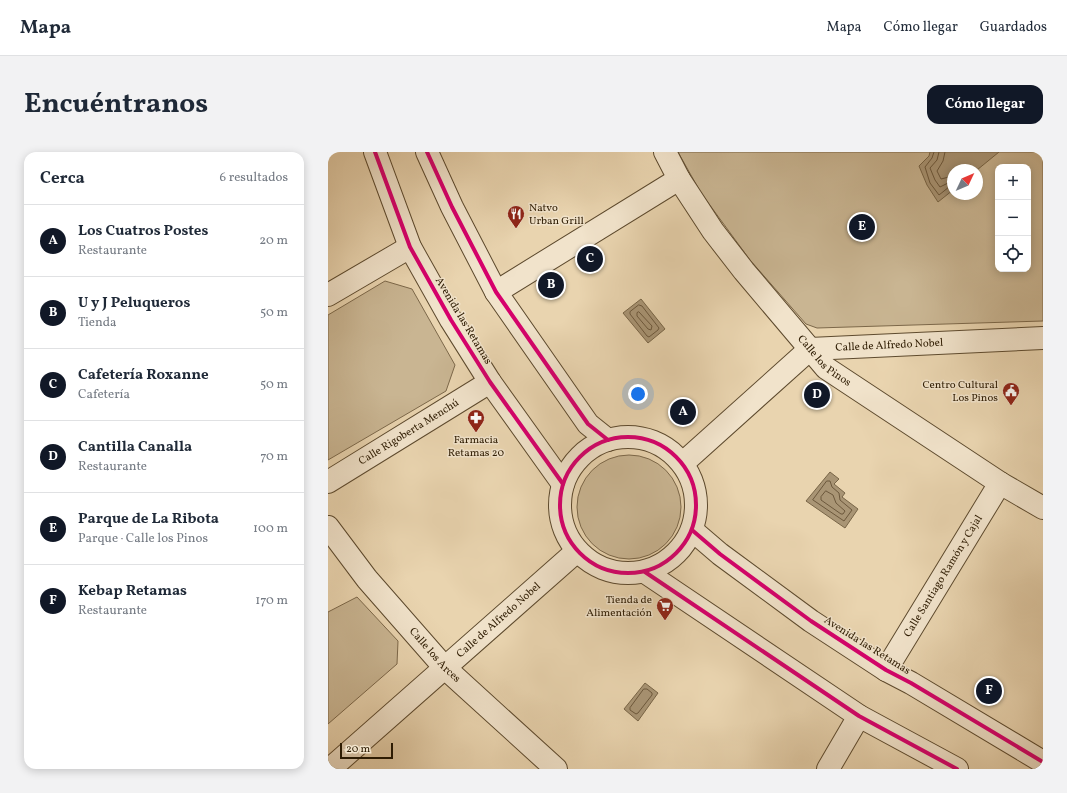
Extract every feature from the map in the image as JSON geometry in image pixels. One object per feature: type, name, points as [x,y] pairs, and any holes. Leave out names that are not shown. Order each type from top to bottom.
[{"type":"street","name":"Avenida las Retamas","points":[[375,152],[410,247],[451,320],[490,382],[563,484]]},
{"type":"street","points":[[427,152],[452,207],[496,292],[588,424],[608,440]]},
{"type":"street","name":"Calle los Pinos","points":[[665,152],[679,179],[713,231],[744,272],[826,368],[1000,483],[1043,508]]},
{"type":"street","points":[[496,292],[679,179]]},
{"type":"street","points":[[328,295],[410,247]]},
{"type":"street","name":"Calle de Alfredo Nobel","points":[[810,349],[1043,338]]},
{"type":"street","points":[[682,464],[810,349]]},
{"type":"street","name":"Calle Rigoberta Menchú","points":[[328,482],[490,382]]},
{"type":"street","points":[[629,437],[649,440],[668,449],[682,464],[694,484],[697,507],[692,530],[681,549],[665,563],[645,572],[627,574],[608,571],[592,563],[577,551],[565,531],[560,508],[563,484],[573,465],[589,449],[608,440],[629,437]]},
{"type":"street","name":"Calle Santiago Ramón y Cajal","points":[[886,670],[1000,483]]},
{"type":"street","name":"Calle los Arces","points":[[328,527],[367,580],[445,668],[556,769]]},
{"type":"street","name":"Avenida las Retamas","points":[[692,530],[717,551],[811,621],[886,670],[911,683],[1043,762]]},
{"type":"street","name":"Calle de Alfredo Nobel","points":[[330,769],[577,551]]},
{"type":"street","points":[[645,572],[859,716],[957,769]]},
{"type":"street","points":[[828,769],[859,716]]},
{"type":"shaded area","points":[[678,152],[1043,152],[1043,321],[817,328],[806,324],[750,260],[701,193]]},
{"type":"shaded area","points":[[385,281],[412,289],[455,365],[446,391],[328,460],[328,315]]},
{"type":"shaded area","points":[[629,455],[649,459],[658,463],[666,470],[673,478],[677,487],[681,507],[677,527],[673,536],[666,544],[658,551],[649,555],[629,559],[609,555],[600,551],[592,544],[585,536],[581,527],[577,507],[581,487],[585,478],[592,470],[600,463],[609,459]]},
{"type":"shaded area","points":[[357,597],[398,641],[397,664],[328,724],[328,612]]},
{"type":"water","points":[[930,152],[999,152],[983,165],[947,164],[947,195],[938,202],[927,185],[919,166],[929,156]]},
{"type":"water","points":[[641,299],[665,329],[648,343],[623,313]]},
{"type":"water","points":[[830,472],[839,479],[834,484],[845,493],[842,497],[858,509],[845,528],[806,501]]},
{"type":"water","points":[[645,683],[658,693],[638,721],[624,709]]},
{"type":"cycle path","points":[[375,152],[410,247],[451,320],[490,382],[563,484]]},
{"type":"cycle path","points":[[427,152],[452,207],[496,292],[588,424],[608,440]]},
{"type":"cycle path","points":[[621,437],[635,437],[654,442],[666,448],[681,462],[691,479],[695,492],[696,505],[695,518],[691,531],[685,543],[671,558],[666,562],[648,570],[635,573],[621,573],[602,568],[590,562],[575,548],[571,543],[563,525],[560,512],[560,498],[565,479],[571,467],[585,452],[590,448],[608,440],[621,437]]},
{"type":"cycle path","points":[[692,530],[720,554],[811,621],[886,670],[911,683],[1043,762]]},
{"type":"cycle path","points":[[645,572],[859,716],[957,769]]},
{"type":"place","name":"Parque de La Ribota","points":[[862,227]]},
{"type":"place","name":"Natvo Urban Grill","points":[[516,229]]},
{"type":"place","name":"Cafetería Roxanne","points":[[590,259]]},
{"type":"place","name":"U y J Peluqueros","points":[[551,285]]},
{"type":"place","name":"Cantilla Canalla","points":[[817,395]]},
{"type":"place","name":"Centro Cultural Los Pinos","points":[[1011,406]]},
{"type":"place","name":"Los Cuatros Postes","points":[[683,412]]},
{"type":"place","name":"Farmacia Retamas 20","points":[[476,433]]},
{"type":"place","name":"Tienda de Alimentación","points":[[665,621]]},
{"type":"place","name":"Kebap Retamas","points":[[989,691]]}]
